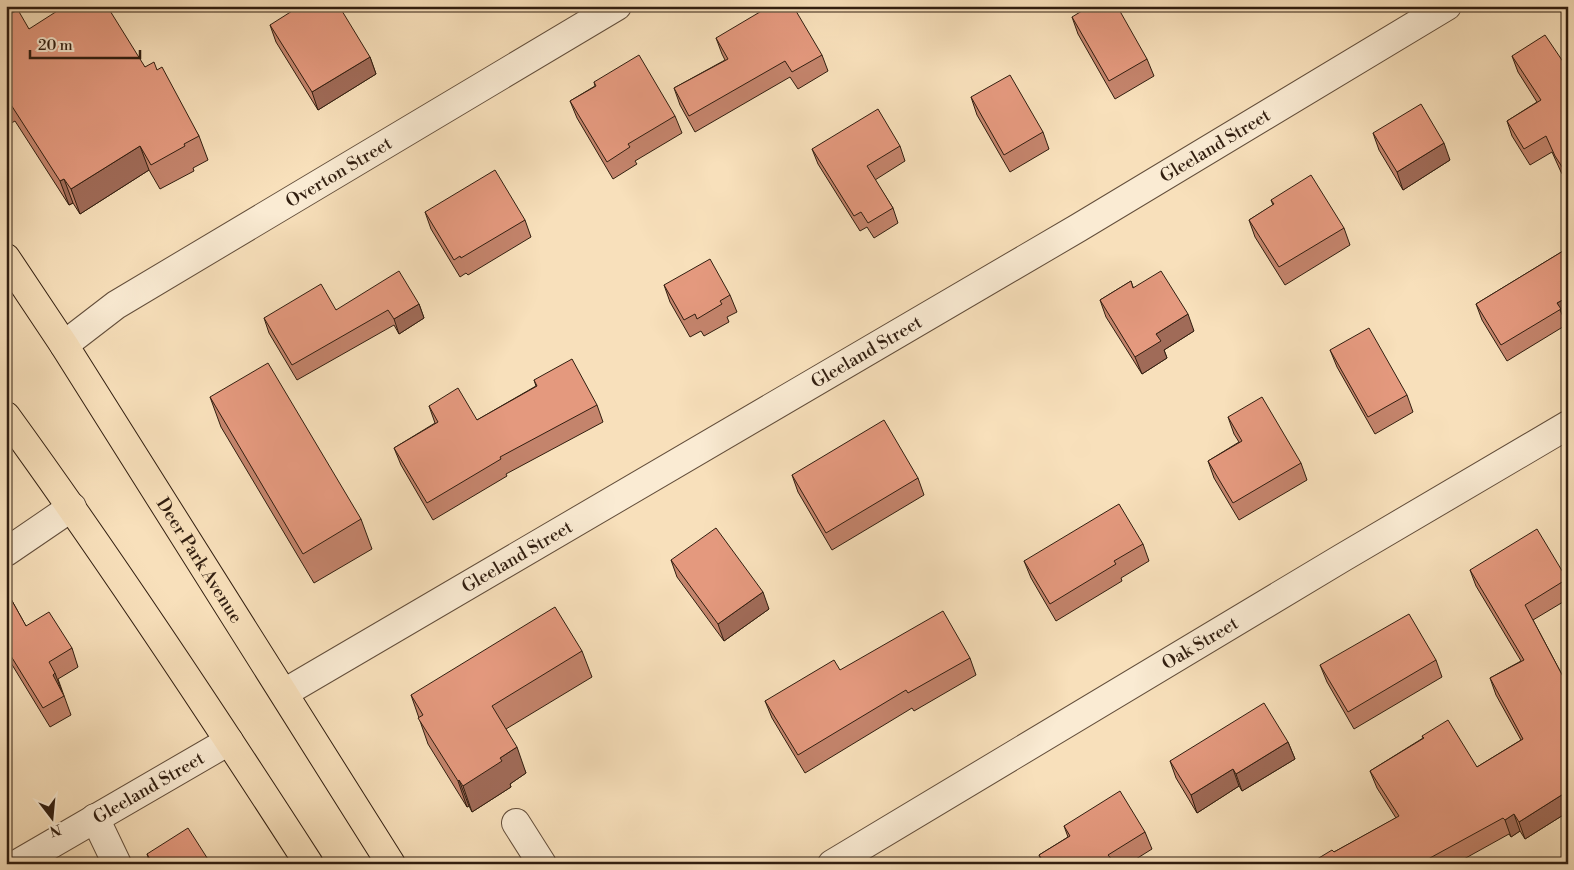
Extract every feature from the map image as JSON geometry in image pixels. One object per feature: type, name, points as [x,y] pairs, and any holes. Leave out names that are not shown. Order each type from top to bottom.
[{"type":"main road","name":"Deer Park Avenue","points":[[6,258],[64,345],[391,864]]},
{"type":"main road","points":[[6,416],[72,507],[229,740],[309,864]]},
{"type":"street","name":"Overton Street","points":[[64,345],[116,305],[617,6]]},
{"type":"street","name":"Gleeland Street","points":[[284,693],[1069,233],[1447,6]]},
{"type":"street","name":"Oak Street","points":[[832,864],[1342,558],[1568,425]]},
{"type":"street","points":[[6,552],[72,507]]},
{"type":"street","name":"Gleeland Street","points":[[17,864],[229,740]]},
{"type":"street","points":[[95,818],[117,864]]},
{"type":"street","points":[[516,823],[542,864]]},
{"type":"building","points":[[65,6],[107,6],[145,67],[154,62],[157,70],[162,67],[199,136],[151,165],[140,146],[71,189],[64,179],[60,181],[6,97],[6,8],[10,14],[18,10],[29,29]]},
{"type":"building","points":[[300,6],[339,6],[370,57],[312,92],[270,25]]},
{"type":"building","points":[[770,6],[793,6],[822,55],[792,72],[785,61],[689,116],[674,88],[728,59],[716,38]]},
{"type":"building","points":[[1090,6],[1117,6],[1147,59],[1109,81],[1072,17]]},
{"type":"building","points":[[1545,35],[1568,69],[1568,176],[1555,156],[1546,136],[1524,149],[1507,121],[1541,100],[1512,56]]},
{"type":"building","points":[[639,55],[675,116],[628,144],[630,147],[607,162],[570,101],[596,86],[594,82]]},
{"type":"building","points":[[1010,75],[1043,132],[1004,155],[971,97]]},
{"type":"building","points":[[1421,104],[1444,143],[1397,172],[1373,133]]},
{"type":"building","points":[[878,109],[900,146],[867,166],[893,208],[868,223],[861,212],[854,216],[812,149]]},
{"type":"building","points":[[495,170],[525,220],[461,258],[460,256],[454,260],[425,212]]},
{"type":"building","points":[[1311,175],[1344,228],[1279,267],[1249,220],[1274,204],[1271,200]]},
{"type":"building","points":[[1568,248],[1568,297],[1557,303],[1561,309],[1501,345],[1476,304]]},
{"type":"building","points":[[710,259],[730,295],[720,301],[722,304],[697,319],[695,314],[684,320],[664,285]]},
{"type":"building","points":[[399,271],[419,304],[394,319],[388,310],[292,365],[264,318],[321,284],[336,310]]},
{"type":"building","points":[[1161,271],[1188,314],[1156,334],[1161,341],[1135,357],[1100,300],[1131,281],[1133,288]]},
{"type":"building","points":[[1369,328],[1407,395],[1368,417],[1330,350]]},
{"type":"building","points":[[572,359],[597,405],[500,457],[501,459],[427,503],[394,448],[438,422],[429,406],[458,388],[477,420],[537,386],[534,380]]},
{"type":"building","points":[[268,363],[361,519],[303,554],[210,397]]},
{"type":"building","points":[[1262,397],[1301,463],[1233,503],[1208,461],[1242,441],[1228,417]]},
{"type":"building","points":[[884,420],[918,478],[826,533],[792,475]]},
{"type":"building","points":[[1119,504],[1143,544],[1114,561],[1116,564],[1050,604],[1024,561]]},
{"type":"building","points":[[716,528],[763,592],[718,624],[671,560]]},
{"type":"building","points":[[1537,529],[1567,579],[1525,605],[1568,686],[1568,791],[1519,822],[1514,814],[1505,820],[1503,818],[1419,864],[1309,864],[1332,850],[1334,852],[1399,816],[1370,771],[1424,738],[1422,736],[1448,720],[1477,767],[1523,739],[1490,678],[1524,660],[1470,570]]},
{"type":"building","points":[[6,590],[26,626],[49,612],[72,648],[49,662],[55,673],[53,675],[64,696],[43,708],[6,648]]},
{"type":"building","points":[[555,607],[582,651],[492,706],[517,747],[500,758],[502,761],[463,786],[418,718],[423,715],[411,695]]},
{"type":"building","points":[[943,611],[970,658],[908,693],[906,690],[798,755],[765,701],[834,660],[840,670]]},
{"type":"building","points":[[1409,614],[1436,660],[1348,712],[1320,665]]},
{"type":"building","points":[[1264,703],[1288,742],[1236,774],[1233,769],[1191,795],[1170,761]]},
{"type":"building","points":[[1120,791],[1145,832],[1108,855],[1113,861],[1108,864],[1045,864],[1039,855],[1070,836],[1064,826]]},
{"type":"building","points":[[188,828],[211,864],[153,864],[147,854]]}]
